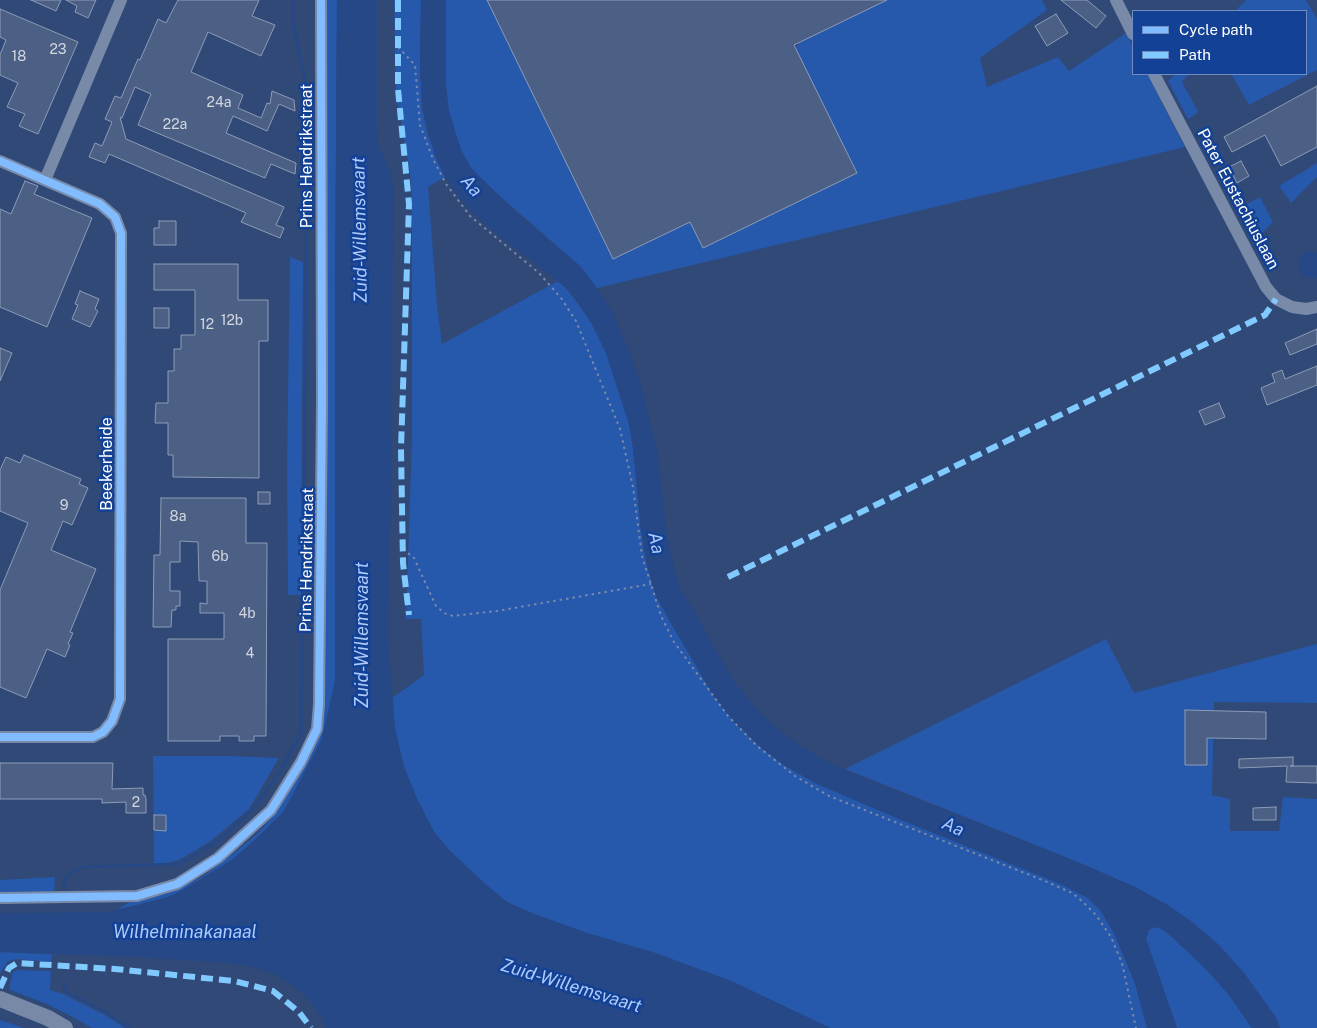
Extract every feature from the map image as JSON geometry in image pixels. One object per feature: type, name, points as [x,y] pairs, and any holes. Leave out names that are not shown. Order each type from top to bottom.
[{"type":"main road","points":[[0,999],[48,1018],[65,1028]]},
{"type":"street","points":[[45,180],[121,0]]},
{"type":"street","name":"Prins Hendrikstraat","points":[[0,898],[138,896],[177,884],[218,858],[271,810],[301,762],[317,729],[319,704],[322,402],[321,0]]},
{"type":"street","points":[[1116,0],[1132,32]]},
{"type":"street","name":"Pater Eustachiuslaan","points":[[1155,75],[1266,287],[1276,299],[1292,307],[1306,309],[1317,307]]},
{"type":"street","name":"Beekerheide","points":[[0,161],[100,204],[115,217],[121,233],[120,699],[112,721],[103,732],[93,736],[0,737]]},
{"type":"path","points":[[398,46],[415,65],[420,126],[432,159],[446,184],[470,216],[538,273],[561,298],[576,322],[620,429],[633,487],[642,556],[661,616],[674,642],[728,716],[758,746],[795,776],[829,796],[1046,881],[1072,893],[1096,915],[1111,937],[1122,963],[1136,1028]]},
{"type":"path","points":[[403,549],[414,558],[436,606],[444,613],[453,616],[497,611],[651,584]]},
{"type":"shaded area","points":[[325,0],[337,0],[335,681],[332,701],[321,741],[284,811],[258,837],[232,860],[183,890],[168,897],[116,910],[140,899],[166,894],[202,877],[259,832],[275,814],[320,724]]},
{"type":"shaded area","points":[[394,0],[421,0],[420,65],[422,108],[428,136],[445,177],[428,187],[437,305],[442,344],[558,281],[566,288],[592,324],[606,353],[629,424],[647,566],[669,620],[713,695],[733,721],[759,746],[784,765],[815,783],[1063,885],[1088,898],[1101,911],[1114,933],[1135,983],[1147,1028],[830,1028],[731,981],[655,953],[587,933],[507,902],[450,851],[434,832],[417,799],[404,767],[395,729],[392,698],[424,675],[421,619],[406,619],[412,440],[412,198],[410,172],[396,95]]},
{"type":"shaded area","points":[[446,0],[762,0],[790,55],[801,41],[887,0],[1042,0],[1047,10],[980,58],[987,87],[1058,57],[1069,71],[1126,33],[1132,45],[1132,75],[1148,75],[1185,147],[597,288],[581,267],[488,186],[471,168],[461,150],[449,112],[446,87]]},
{"type":"shaded area","points":[[1246,0],[1306,0],[1317,19],[1317,70],[1249,105],[1232,75],[1307,75],[1307,10],[1236,10]]},
{"type":"shaded area","points":[[1174,75],[1188,75],[1182,82],[1198,111],[1196,114],[1188,119],[1168,81]]},
{"type":"shaded area","points":[[1317,163],[1317,177],[1291,203],[1279,186]]},
{"type":"shaded area","points":[[1260,197],[1273,222],[1253,242],[1236,210]]},
{"type":"shaded area","points":[[290,257],[303,262],[301,595],[288,595],[287,465]]},
{"type":"shaded area","points":[[1106,639],[1134,693],[1317,644],[1317,703],[1214,702],[1212,795],[1230,799],[1230,831],[1279,831],[1283,797],[1317,799],[1317,1028],[1280,1028],[1275,1016],[1220,946],[1192,922],[1169,906],[1135,887],[1058,854],[845,769]]},
{"type":"shaded area","points":[[153,756],[279,758],[249,809],[211,841],[179,860],[154,866]]},
{"type":"shaded area","points":[[55,877],[54,896],[0,896],[0,880]]},
{"type":"shaded area","points":[[1154,927],[1160,928],[1170,935],[1208,971],[1229,995],[1252,1028],[1177,1028],[1146,939],[1149,930]]},
{"type":"shaded area","points":[[0,952],[52,954],[51,962],[17,959],[8,961],[0,973]]},
{"type":"shaded area","points":[[17,970],[51,971],[50,990],[63,994],[105,1015],[125,1028],[92,1028],[47,1004],[10,990],[13,972]]},
{"type":"shaded area","points":[[0,1020],[24,1028],[0,1028]]},
{"type":"water","points":[[337,0],[377,0],[377,132],[379,148],[390,170],[393,186],[392,442],[388,637],[395,729],[404,767],[417,799],[434,832],[450,851],[507,902],[587,933],[655,953],[731,981],[830,1028],[326,1028],[321,1016],[305,996],[288,982],[274,974],[252,967],[229,963],[138,957],[0,952],[0,913],[105,912],[140,905],[168,897],[183,890],[232,860],[284,811],[321,741],[335,681]]},
{"type":"water","name":"Aa","points":[[421,0],[446,0],[446,87],[449,112],[461,150],[471,168],[517,213],[581,267],[613,313],[630,353],[643,391],[657,447],[666,527],[672,560],[680,587],[733,680],[752,704],[776,727],[798,744],[828,762],[866,779],[1085,865],[1135,887],[1169,906],[1192,922],[1220,946],[1245,974],[1275,1016],[1280,1028],[1252,1028],[1229,995],[1208,971],[1170,935],[1160,928],[1154,927],[1149,930],[1146,939],[1177,1028],[1147,1028],[1135,983],[1114,933],[1101,911],[1088,898],[1063,885],[815,783],[784,765],[759,746],[733,721],[713,695],[656,597],[647,566],[641,530],[629,424],[606,353],[592,324],[566,288],[480,220],[459,198],[445,177],[435,156],[422,108],[420,65]]},
{"type":"water","points":[[1314,251],[1317,253],[1317,278],[1301,276],[1298,267],[1300,257],[1305,252]]},
{"type":"building","points":[[31,0],[61,0],[56,11]]},
{"type":"building","points":[[66,0],[96,0],[88,18],[75,12],[77,6]]},
{"type":"building","points":[[178,0],[259,0],[252,16],[275,25],[261,56],[208,32],[191,72],[243,95],[238,108],[261,118],[267,103],[270,104],[272,91],[294,100],[295,111],[279,104],[267,131],[233,116],[226,133],[296,163],[295,174],[271,164],[265,178],[138,125],[151,94],[135,87],[122,118],[120,117],[126,139],[284,207],[276,225],[284,228],[280,238],[241,222],[246,213],[109,154],[105,163],[89,157],[95,143],[102,146],[112,122],[105,119],[115,96],[121,98],[158,19],[166,23]]},
{"type":"building","points":[[487,0],[887,0],[794,45],[857,173],[703,248],[690,222],[613,259]]},
{"type":"building","points":[[1061,0],[1087,0],[1106,16],[1096,28]]},
{"type":"building","points":[[0,9],[78,42],[38,134],[19,126],[25,114],[7,107],[18,83],[0,75],[0,55],[6,40],[0,37]]},
{"type":"building","points":[[1056,14],[1068,33],[1047,46],[1035,26]]},
{"type":"building","points":[[1317,86],[1317,147],[1281,166],[1265,135],[1232,152],[1224,137]]},
{"type":"building","points":[[1241,161],[1249,176],[1237,183],[1229,167]]},
{"type":"building","points":[[25,181],[38,186],[34,194],[92,218],[47,327],[0,307],[0,209],[11,214]]},
{"type":"building","points":[[159,221],[176,221],[176,245],[154,245],[154,228],[159,228]]},
{"type":"building","points":[[154,264],[238,264],[238,300],[268,300],[268,341],[259,341],[259,478],[173,477],[173,455],[168,455],[168,423],[155,423],[156,403],[168,403],[168,371],[174,371],[174,349],[181,349],[181,335],[195,335],[195,290],[154,290]]},
{"type":"building","points":[[80,291],[99,299],[95,309],[98,311],[90,327],[72,319],[78,305],[75,304]]},
{"type":"building","points":[[154,308],[169,308],[169,328],[154,328]]},
{"type":"building","points":[[1317,329],[1317,344],[1290,355],[1285,343]]},
{"type":"building","points":[[0,348],[12,353],[0,381]]},
{"type":"building","points":[[1317,366],[1317,385],[1267,405],[1261,388],[1275,382],[1272,374],[1282,370],[1285,379]]},
{"type":"building","points":[[1219,403],[1225,417],[1205,425],[1199,411]]},
{"type":"building","points":[[24,455],[81,479],[79,484],[88,488],[72,525],[63,521],[51,550],[96,569],[70,632],[73,633],[65,657],[47,649],[26,698],[0,687],[0,590],[28,523],[0,511],[0,470],[6,457],[20,463]]},
{"type":"building","points":[[258,492],[270,492],[270,504],[258,504]]},
{"type":"building","points":[[161,498],[246,498],[246,543],[267,543],[266,736],[254,736],[254,741],[239,741],[239,736],[220,736],[220,741],[168,741],[168,639],[224,639],[224,613],[200,613],[200,603],[207,604],[207,581],[199,581],[198,542],[180,541],[180,562],[170,562],[170,591],[180,591],[180,606],[176,606],[176,610],[172,610],[171,627],[153,627],[154,555],[160,555]]},
{"type":"building","points":[[1185,710],[1266,712],[1266,739],[1207,738],[1207,765],[1185,765]]},
{"type":"building","points":[[1293,757],[1293,766],[1317,766],[1317,783],[1286,782],[1287,766],[1239,768],[1239,759]]},
{"type":"building","points":[[0,763],[113,763],[112,789],[143,788],[143,795],[145,795],[146,799],[146,813],[126,813],[126,802],[102,803],[102,799],[0,799]]},
{"type":"building","points":[[1276,807],[1276,820],[1253,820],[1253,808]]},
{"type":"building","points":[[154,815],[166,815],[166,831],[154,830]]},
{"type":"waterway","points":[[64,888],[65,879],[75,870],[82,867],[179,864],[218,841],[253,809],[279,773],[301,733],[308,92],[293,25],[293,0]]},
{"type":"waterway","points":[[64,983],[65,991],[107,1013],[129,1028]]},
{"type":"marked path","points":[[398,0],[398,89],[409,204],[401,449],[403,563],[409,615]]},
{"type":"marked path","points":[[728,577],[1265,315],[1276,299]]},
{"type":"marked path","points":[[0,988],[9,968],[17,963],[115,969],[234,981],[273,991],[299,1012],[311,1028]]},
{"type":"cycle path","points":[[0,898],[137,896],[177,884],[218,858],[271,810],[301,762],[317,729],[319,704],[322,402],[321,0]]},
{"type":"cycle path","points":[[0,161],[100,204],[115,217],[121,233],[120,699],[112,721],[103,732],[93,737],[0,737]]},
{"type":"water label","name":"Zuid-Willemsvaart","points":[[360,230]]},
{"type":"water label","name":"Zuid-Willemsvaart","points":[[362,635]]},
{"type":"water label","name":"Wilhelminakanaal","points":[[185,932]]},
{"type":"water label","name":"Zuid-Willemsvaart","points":[[571,986]]}]
